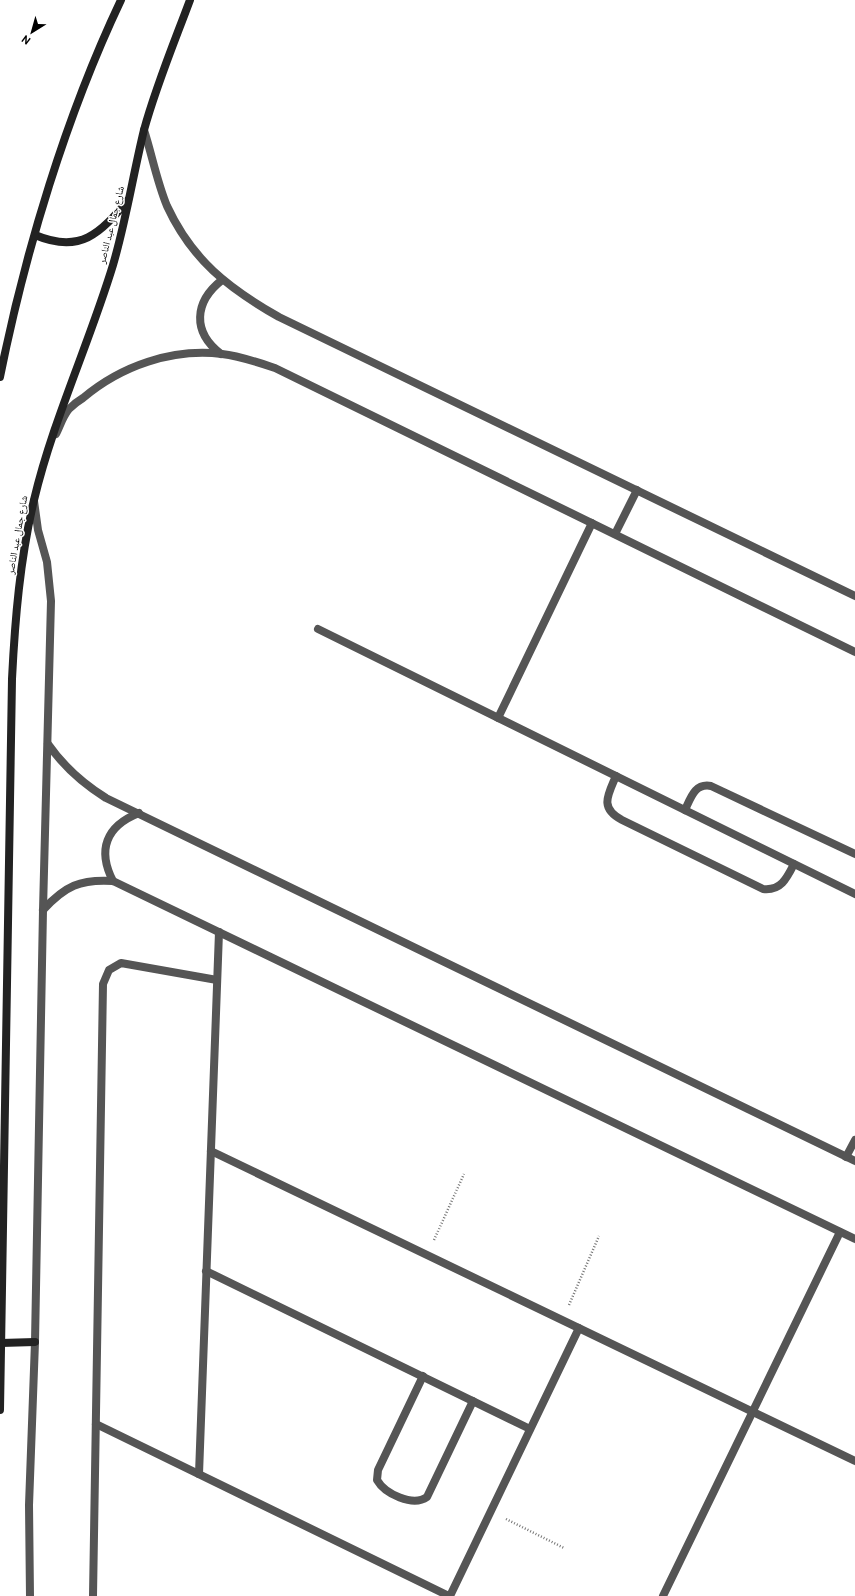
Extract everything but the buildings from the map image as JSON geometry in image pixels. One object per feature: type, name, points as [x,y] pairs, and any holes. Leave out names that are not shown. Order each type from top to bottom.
[{"type":"main road","points":[[0,377],[10,329],[35,235],[69,130],[88,78],[121,0]]},
{"type":"main road","name":"شارع جمال عبد الناصر","points":[[0,1410],[12,679],[15,619],[23,559],[34,500],[51,443],[113,265],[130,198],[144,130],[167,59],[190,0]]},
{"type":"main road","points":[[35,235],[49,241],[65,243],[81,241],[95,235],[108,225],[130,198]]},
{"type":"main road","points":[[1,1343],[36,1342]]},
{"type":"street","points":[[144,130],[167,204],[181,232],[200,258],[222,280],[247,299],[279,317],[855,596]]},
{"type":"street","points":[[221,354],[211,346],[204,335],[200,323],[200,310],[204,298],[212,288],[222,280]]},
{"type":"street","points":[[51,443],[68,410],[101,383],[139,365],[166,357],[193,353],[221,354],[248,359],[274,368],[855,652]]},
{"type":"street","points":[[615,534],[637,490]]},
{"type":"street","points":[[32,1595],[28,1506],[36,1342],[43,910],[51,601],[46,562],[38,530],[34,500]]},
{"type":"street","points":[[498,718],[592,523]]},
{"type":"street","points":[[318,629],[855,894]]},
{"type":"street","points":[[48,744],[69,770],[89,787],[139,814],[855,1161]]},
{"type":"street","points":[[616,776],[607,797],[607,804],[610,811],[616,817],[763,889],[775,888],[781,885],[794,864]]},
{"type":"street","points":[[685,810],[695,790],[702,786],[712,786],[855,854]]},
{"type":"street","points":[[113,881],[106,869],[104,854],[107,840],[114,828],[125,819],[139,814]]},
{"type":"street","points":[[43,910],[56,895],[73,885],[93,880],[113,881],[855,1239]]},
{"type":"street","points":[[199,1474],[219,932]]},
{"type":"street","points":[[93,1596],[103,992],[105,977],[109,970],[121,963],[217,980]]},
{"type":"street","points":[[846,1157],[855,1140]]},
{"type":"street","points":[[211,1151],[855,1461]]},
{"type":"street","points":[[663,1596],[840,1232]]},
{"type":"street","points":[[206,1271],[530,1429]]},
{"type":"street","points":[[96,1424],[450,1596],[579,1328]]},
{"type":"street","points":[[423,1376],[378,1470],[377,1480],[380,1484],[394,1493],[417,1502],[427,1497],[474,1401]]},
{"type":"path","points":[[427,1256],[464,1174]]},
{"type":"path","points":[[562,1320],[599,1236]]},
{"type":"path","points":[[491,1511],[564,1548]]}]
